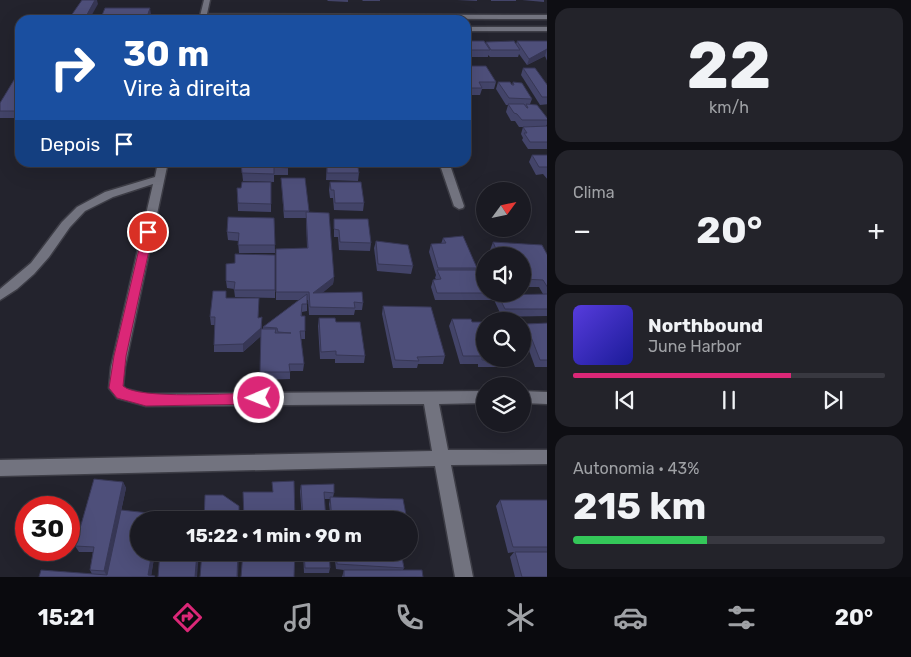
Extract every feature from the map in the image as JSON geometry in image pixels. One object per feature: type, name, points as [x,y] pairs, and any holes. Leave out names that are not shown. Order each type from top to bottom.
[{"type":"street","points":[[204,15],[207,0]]},
{"type":"street","points":[[471,18],[547,17]]},
{"type":"street","points":[[471,29],[547,29]]},
{"type":"street","points":[[162,167],[118,367],[116,388],[122,394],[146,400],[476,397]]},
{"type":"street","points":[[446,167],[460,206]]},
{"type":"street","points":[[0,295],[16,285],[45,255],[67,222],[81,209],[106,196],[160,178]]},
{"type":"street","points":[[430,396],[464,577]]},
{"type":"street","points":[[531,397],[547,398]]},
{"type":"street","points":[[0,468],[442,458],[547,458]]},
{"type":"building","points":[[82,0],[95,0],[87,15],[72,15]]},
{"type":"building","points":[[105,8],[150,8],[148,15],[102,15]]},
{"type":"building","points":[[471,41],[484,41],[490,50],[471,50]]},
{"type":"building","points":[[514,41],[520,50],[491,50],[486,42]]},
{"type":"building","points":[[517,41],[547,41],[547,49],[529,59]]},
{"type":"building","points":[[471,66],[486,66],[496,82],[479,82],[482,88],[471,88]]},
{"type":"building","points":[[523,68],[535,68],[547,85],[547,97],[542,97]]},
{"type":"building","points":[[15,78],[15,111],[0,111],[0,103]]},
{"type":"building","points":[[498,82],[510,82],[512,85],[514,85],[513,82],[522,83],[532,99],[509,98]]},
{"type":"building","points":[[508,104],[524,104],[527,108],[526,104],[537,105],[547,120],[522,120]]},
{"type":"building","points":[[547,126],[547,142],[530,142],[524,133],[527,133],[523,127]]},
{"type":"building","points":[[532,155],[547,155],[547,167],[539,167]]},
{"type":"building","points":[[241,167],[274,167],[274,174],[242,173]]},
{"type":"building","points":[[327,167],[358,167],[359,173],[327,173]]},
{"type":"building","points":[[281,178],[305,178],[309,211],[284,211]]},
{"type":"building","points":[[242,182],[271,182],[271,204],[238,203],[237,188],[241,188]]},
{"type":"building","points":[[330,182],[361,182],[364,203],[335,203],[334,190],[331,190]]},
{"type":"building","points":[[306,212],[329,213],[334,277],[313,293],[362,292],[363,303],[354,302],[355,308],[310,307],[309,292],[276,292],[276,249],[308,248]]},
{"type":"building","points":[[228,217],[274,218],[275,245],[238,245],[239,233],[227,232]]},
{"type":"building","points":[[334,219],[368,219],[371,243],[340,242],[339,230],[334,229]]},
{"type":"building","points":[[463,236],[476,268],[438,268],[431,244],[446,243],[443,238]]},
{"type":"building","points":[[376,241],[408,245],[413,266],[378,264]]},
{"type":"building","points":[[493,242],[542,245],[547,254],[547,286],[543,280],[531,279],[531,247],[495,247]]},
{"type":"building","points":[[235,254],[275,255],[275,290],[234,290],[235,282],[226,281],[226,264],[235,263]]},
{"type":"building","points":[[437,270],[476,270],[476,293],[437,293],[433,280],[441,279]]},
{"type":"building","points":[[213,291],[226,291],[226,298],[259,298],[258,318],[262,317],[261,328],[243,344],[214,345],[215,317],[210,317]]},
{"type":"building","points":[[307,294],[307,304],[302,304],[301,316],[305,316],[305,331],[300,331],[304,364],[289,364],[290,372],[260,372],[261,329],[276,329],[275,333],[291,333],[278,332],[277,328],[263,327]]},
{"type":"building","points":[[531,294],[547,294],[547,309],[505,309],[502,302],[531,302]]},
{"type":"building","points":[[383,306],[431,307],[445,356],[417,357],[419,361],[395,360]]},
{"type":"building","points":[[319,318],[335,318],[336,322],[360,322],[365,356],[336,355],[336,351],[321,352]]},
{"type":"building","points":[[452,319],[471,319],[472,322],[476,322],[476,356],[463,356]]},
{"type":"building","points":[[547,323],[547,360],[540,360],[531,337],[531,324]]},
{"type":"building","points":[[94,479],[123,482],[104,571],[90,570],[94,547],[80,546],[80,528]]},
{"type":"building","points":[[294,481],[295,511],[244,511],[243,492],[273,492],[272,482]]},
{"type":"building","points":[[334,484],[334,493],[324,492],[325,511],[302,511],[301,485]]},
{"type":"building","points":[[205,495],[223,495],[239,506],[239,511],[204,511]]},
{"type":"building","points":[[330,497],[403,499],[405,511],[331,511]]},
{"type":"building","points":[[500,500],[547,500],[547,547],[513,547]]},
{"type":"building","points":[[121,510],[130,511],[130,561],[150,561],[148,575],[154,577],[39,577],[41,570],[107,575]]},
{"type":"building","points":[[515,552],[547,552],[547,577],[522,577]]},
{"type":"building","points":[[159,561],[196,561],[195,577],[158,577]]},
{"type":"building","points":[[201,561],[238,561],[237,577],[200,577]]},
{"type":"building","points":[[242,561],[295,561],[294,577],[241,577]]},
{"type":"building","points":[[305,561],[330,561],[330,568],[305,568]]},
{"type":"building","points":[[337,561],[403,561],[404,568],[337,564]]},
{"type":"building","points":[[344,570],[422,570],[423,577],[344,577]]},
{"type":"route","points":[[148,232],[120,356],[116,388],[122,394],[146,400],[259,398]]}]
